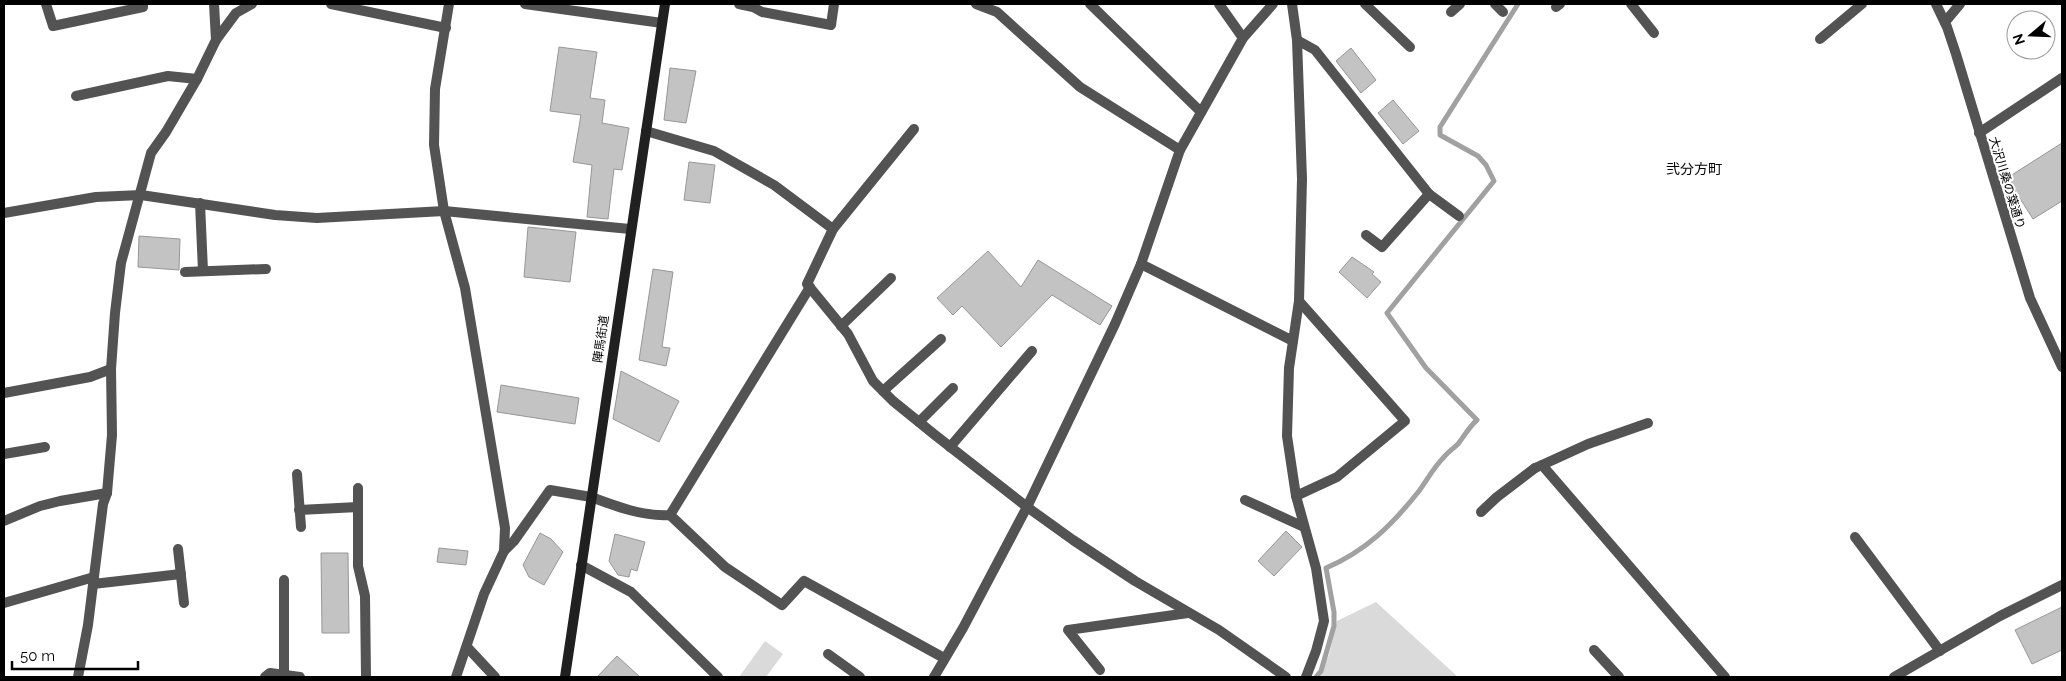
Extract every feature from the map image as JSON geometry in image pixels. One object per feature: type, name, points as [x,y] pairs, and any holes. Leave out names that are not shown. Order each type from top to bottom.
[{"type":"main road","name":"陣馬街道","points":[[565,677],[665,4]]},
{"type":"street","points":[[46,4],[52,26],[143,7],[143,4]]},
{"type":"street","points":[[214,4],[216,40]]},
{"type":"street","points":[[78,677],[88,625],[103,504],[107,493],[112,434],[112,369],[115,313],[122,264],[151,153],[166,132],[197,79],[216,40],[236,13],[252,4]]},
{"type":"street","points":[[331,4],[372,8],[446,28]]},
{"type":"street","points":[[449,4],[435,89],[434,145],[444,211],[465,288],[505,528],[504,550],[484,594],[456,677]]},
{"type":"street","points":[[525,4],[662,23]]},
{"type":"street","points":[[739,4],[753,7],[762,12],[831,26],[834,4]]},
{"type":"street","points":[[976,4],[997,12],[1080,87],[1180,150]]},
{"type":"street","points":[[1090,4],[1201,112]]},
{"type":"street","points":[[1220,4],[1243,38]]},
{"type":"street","points":[[934,677],[963,628],[1027,508],[1115,324],[1141,264],[1180,150],[1243,38],[1273,4]]},
{"type":"street","points":[[1292,4],[1297,40],[1302,179],[1299,301],[1289,368],[1287,436],[1296,496],[1316,568],[1324,621],[1316,651],[1306,677]]},
{"type":"street","points":[[1366,4],[1410,47]]},
{"type":"street","points":[[1451,12],[1460,4]]},
{"type":"street","points":[[1494,4],[1503,12]]},
{"type":"street","points":[[1633,4],[1654,33]]},
{"type":"street","points":[[1820,39],[1862,4]]},
{"type":"street","name":"大沢川桑の葉通り","points":[[1936,4],[1945,22],[1956,54],[2030,298],[2062,367]]},
{"type":"street","points":[[1945,22],[1960,4]]},
{"type":"street","points":[[1297,40],[1315,50],[1429,194],[1460,216]]},
{"type":"street","points":[[76,96],[168,76],[197,79]]},
{"type":"street","points":[[1979,133],[2062,78]]},
{"type":"street","points":[[914,129],[833,229],[807,284],[848,334],[873,381],[919,422],[1027,508],[1135,581],[1219,630],[1286,677]]},
{"type":"street","points":[[646,131],[714,151],[774,185],[833,229]]},
{"type":"street","points":[[1366,235],[1382,248],[1429,194]]},
{"type":"street","points":[[4,213],[96,197],[141,195],[275,215],[317,218],[444,211],[630,230]]},
{"type":"street","points":[[200,204],[203,271]]},
{"type":"street","points":[[1141,264],[1293,341]]},
{"type":"street","points":[[185,272],[266,269]]},
{"type":"street","points":[[842,326],[892,278]]},
{"type":"street","points":[[670,515],[810,287]]},
{"type":"street","points":[[1296,496],[1337,477],[1404,421],[1299,301]]},
{"type":"street","points":[[883,391],[941,338]]},
{"type":"street","points":[[950,447],[1032,351]]},
{"type":"street","points":[[4,393],[90,377],[112,369]]},
{"type":"street","points":[[919,422],[954,388]]},
{"type":"street","points":[[1481,512],[1497,497],[1538,467],[1611,435],[1648,423]]},
{"type":"street","points":[[4,454],[45,447]]},
{"type":"street","points":[[1538,467],[1725,677]]},
{"type":"street","points":[[297,474],[301,527]]},
{"type":"street","points":[[358,488],[358,566],[365,596],[366,677]]},
{"type":"street","points":[[504,550],[514,541],[550,490],[591,497],[633,510],[661,516],[670,515],[725,567],[782,605],[804,581],[944,658]]},
{"type":"street","points":[[4,520],[40,506],[107,493]]},
{"type":"street","points":[[1245,500],[1304,527]]},
{"type":"street","points":[[300,510],[358,507]]},
{"type":"street","points":[[1855,537],[1940,651]]},
{"type":"street","points":[[178,548],[184,603]]},
{"type":"street","points":[[581,565],[631,592],[718,677]]},
{"type":"street","points":[[4,603],[93,581],[181,574]]},
{"type":"street","points":[[284,580],[284,675]]},
{"type":"street","points":[[1894,677],[2000,616],[2062,585]]},
{"type":"street","points":[[1100,670],[1068,630],[1188,612]]},
{"type":"street","points":[[467,646],[495,677]]},
{"type":"street","points":[[1594,650],[1619,677]]},
{"type":"street","points":[[828,654],[860,677]]},
{"type":"street","points":[[265,677],[270,673],[300,677]]},
{"type":"shaded area","points":[[1376,602],[1458,677],[1318,677],[1329,655],[1337,621]]},
{"type":"shaded area","points":[[765,641],[783,654],[766,677],[739,677]]},
{"type":"building","points":[[559,47],[597,52],[590,98],[605,100],[602,123],[629,128],[622,170],[614,169],[608,219],[587,217],[592,165],[573,162],[581,115],[550,111]]},
{"type":"building","points":[[1351,48],[1376,80],[1361,93],[1336,61]]},
{"type":"building","points":[[670,68],[696,71],[686,123],[664,120]]},
{"type":"building","points":[[1393,100],[1419,131],[1403,144],[1378,113]]},
{"type":"building","points":[[2062,143],[2062,201],[2033,219],[2007,178]]},
{"type":"building","points":[[689,162],[715,165],[710,203],[684,200]]},
{"type":"building","points":[[528,227],[576,232],[570,282],[524,277]]},
{"type":"building","points":[[139,236],[180,239],[179,270],[138,267]]},
{"type":"building","points":[[988,251],[1021,287],[1038,260],[1112,306],[1100,325],[1052,295],[1001,347],[962,306],[953,315],[937,298]]},
{"type":"building","points":[[1352,257],[1374,272],[1372,274],[1381,282],[1367,298],[1339,272]]},
{"type":"building","points":[[653,269],[673,272],[662,347],[670,348],[666,366],[639,360]]},
{"type":"building","points":[[621,371],[679,401],[659,442],[613,419]]},
{"type":"building","points":[[501,385],[579,398],[575,424],[497,412]]},
{"type":"building","points":[[1286,531],[1302,547],[1274,576],[1258,561]]},
{"type":"building","points":[[540,533],[551,539],[563,552],[544,585],[529,577],[523,565]]},
{"type":"building","points":[[615,534],[645,542],[637,571],[631,569],[629,577],[618,575],[609,561]]},
{"type":"building","points":[[439,548],[468,551],[466,565],[437,562]]},
{"type":"building","points":[[321,553],[348,553],[349,633],[322,633]]},
{"type":"building","points":[[2062,607],[2062,650],[2032,664],[2015,630]]},
{"type":"building","points":[[617,656],[640,677],[597,677]]},
{"type":"waterway","points":[[1316,677],[1321,671],[1334,626],[1334,612],[1326,568],[1354,554],[1388,526],[1419,491],[1440,461],[1458,444],[1477,420],[1426,368],[1387,313],[1494,181],[1486,165],[1478,156],[1440,135],[1440,127],[1518,4]]},
{"type":"district","name":"弐分方町","points":[[1694,169]]}]
